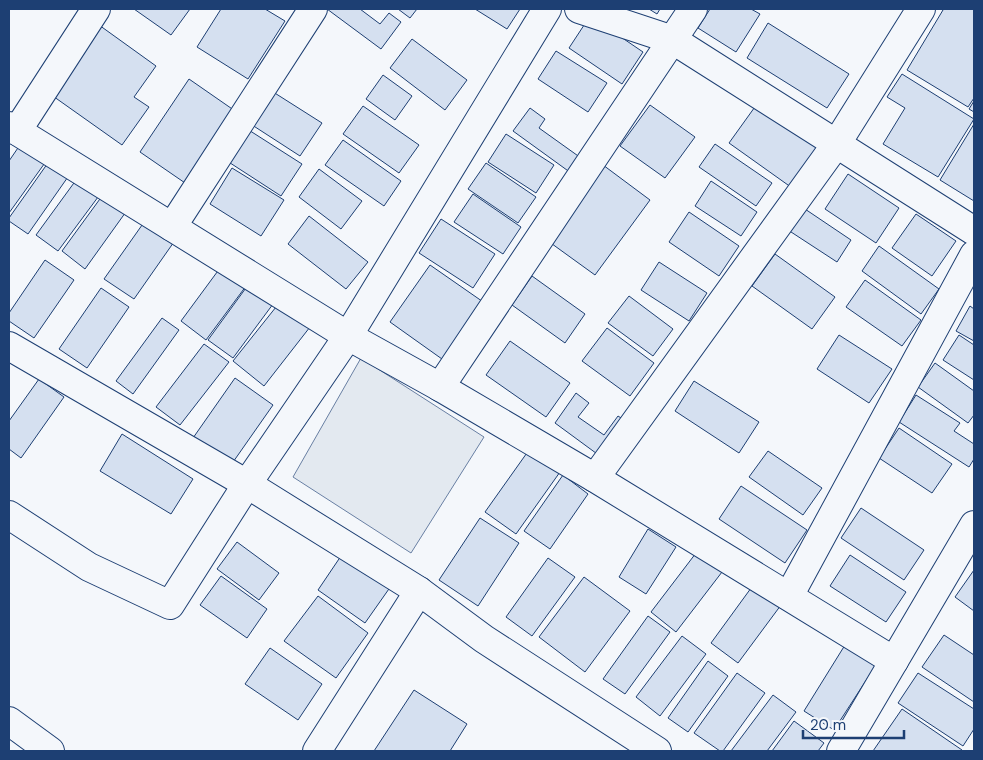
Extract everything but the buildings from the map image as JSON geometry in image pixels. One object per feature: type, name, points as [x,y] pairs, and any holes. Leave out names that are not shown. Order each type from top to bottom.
[{"type":"street","points":[[96,9],[13,129],[348,336],[596,478],[894,661]]},
{"type":"street","points":[[172,226],[313,9]]},
{"type":"street","points":[[9,515],[89,567],[170,605],[246,484],[348,336],[547,9]]},
{"type":"street","points":[[579,9],[673,40],[974,231]]},
{"type":"street","points":[[440,387],[693,9]]},
{"type":"street","points":[[596,478],[836,143],[921,9]]},
{"type":"street","points":[[789,596],[974,255]]},
{"type":"street","points":[[9,346],[246,484],[419,591],[484,640],[657,751]]},
{"type":"street","points":[[842,751],[974,525]]},
{"type":"street","points":[[318,751],[419,591]]},
{"type":"street","points":[[10,723],[50,751]]},
{"type":"shaded area","points":[[361,358],[484,437],[411,553],[293,477]]}]
